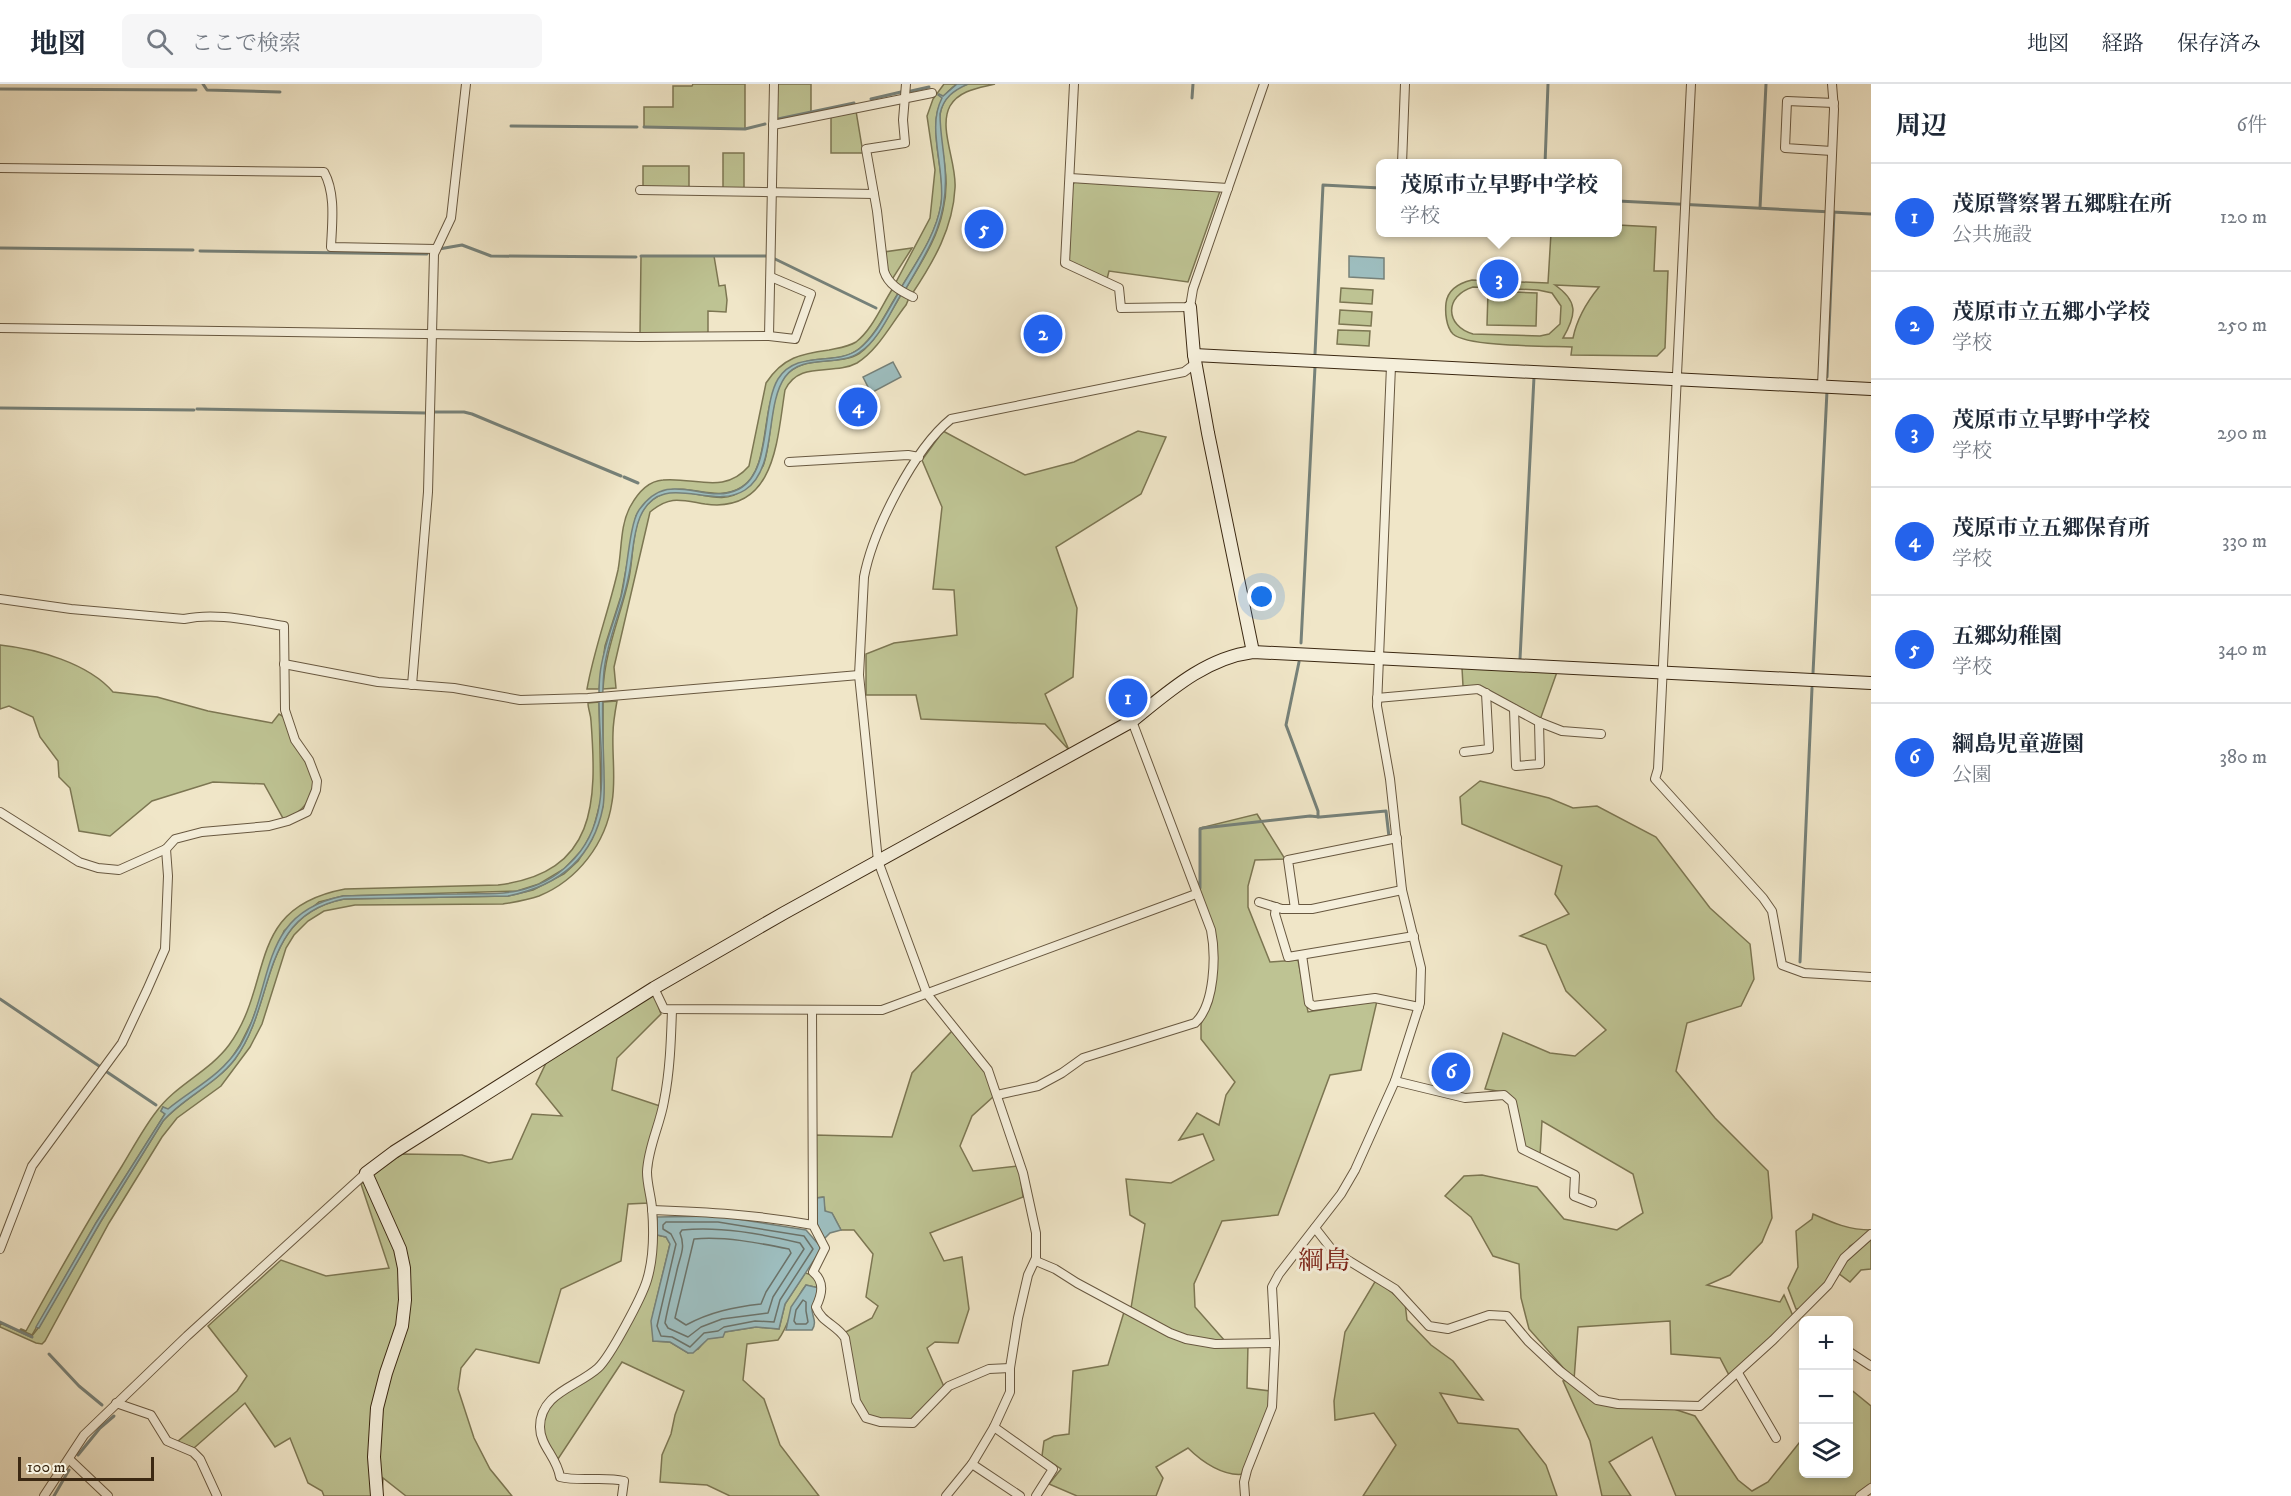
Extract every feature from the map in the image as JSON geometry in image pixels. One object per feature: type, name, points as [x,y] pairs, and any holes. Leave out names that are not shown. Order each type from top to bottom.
[{"type":"street","points":[[412,685],[428,492],[434,254],[451,218],[466,84]]},
{"type":"street","points":[[769,336],[774,84]]},
{"type":"street","points":[[906,84],[904,143],[866,149],[886,278],[894,286],[912,296]]},
{"type":"street","points":[[1074,84],[1065,263],[1119,288],[1121,308],[1190,308]]},
{"type":"street","points":[[1253,652],[1233,561],[1195,359],[1190,308],[1193,289],[1264,84]]},
{"type":"street","points":[[1401,159],[1405,84]]},
{"type":"street","points":[[1691,84],[1658,770],[1655,779],[1763,898],[1772,911],[1782,964],[1804,973],[1871,976]]},
{"type":"street","points":[[1822,386],[1834,103],[1832,84]]},
{"type":"street","points":[[774,125],[932,93]]},
{"type":"street","points":[[1832,151],[1785,148],[1787,101],[1834,103]]},
{"type":"street","points":[[0,168],[324,172],[329,181],[332,200],[331,247],[436,249]]},
{"type":"street","points":[[1070,178],[1228,188]]},
{"type":"street","points":[[640,190],[874,194]]},
{"type":"street","points":[[0,328],[639,337],[769,336],[795,339],[811,294],[771,277]]},
{"type":"street","points":[[1195,359],[1871,389]]},
{"type":"street","points":[[946,1496],[972,1464],[1010,1392],[1010,1368],[1023,1294],[1028,1275],[1036,1261],[1036,1233],[1023,1173],[984,1063],[927,994],[878,861],[859,675],[864,576],[867,562],[896,494],[940,428],[951,419],[1184,372],[1195,359]]},
{"type":"street","points":[[1245,1496],[1244,1482],[1247,1470],[1272,1407],[1275,1343],[1272,1287],[1279,1274],[1341,1194],[1354,1170],[1395,1081],[1419,1006],[1421,968],[1402,891],[1390,778],[1377,698],[1391,366]]},
{"type":"street","points":[[789,462],[908,455],[919,457]]},
{"type":"street","points":[[0,599],[71,609],[184,619],[202,615],[216,616],[284,626],[285,710],[295,740],[309,759],[317,781],[316,790],[307,812],[288,821],[269,826],[202,832],[175,839],[166,849],[119,870],[98,868],[79,862],[0,812]]},
{"type":"street","points":[[44,1496],[84,1435],[116,1403],[366,1173],[394,1152],[654,988],[1132,721],[1174,687],[1206,666],[1253,652],[1871,683]]},
{"type":"street","points":[[284,664],[378,682],[454,688],[520,700],[588,698],[859,675]]},
{"type":"street","points":[[1377,698],[1467,688],[1478,689],[1539,722],[1562,731],[1601,735]]},
{"type":"street","points":[[1464,752],[1489,749],[1486,693]]},
{"type":"street","points":[[1515,709],[1516,766],[1540,764],[1539,722]]},
{"type":"street","points":[[997,1095],[1038,1086],[1083,1058],[1195,1023],[1200,1018],[1210,991],[1214,947],[1211,930],[1132,721]]},
{"type":"street","points":[[1295,909],[1288,860],[1396,838]]},
{"type":"street","points":[[0,1249],[32,1166],[122,1044],[165,949],[168,876],[166,849]]},
{"type":"street","points":[[1259,902],[1276,907],[1312,909],[1402,891]]},
{"type":"street","points":[[654,988],[664,1010],[882,1010],[1196,894]]},
{"type":"street","points":[[1276,907],[1275,914],[1288,957],[1414,936]]},
{"type":"street","points":[[1302,955],[1309,1003],[1313,1006],[1375,998],[1419,1006]]},
{"type":"street","points":[[622,1496],[624,1481],[560,1477],[556,1460],[541,1437],[540,1425],[547,1404],[564,1389],[598,1368],[630,1316],[646,1282],[652,1256],[652,1210],[647,1173],[650,1148],[662,1112],[666,1088],[672,1010]]},
{"type":"street","points":[[812,1010],[813,1226],[825,1248],[813,1272],[817,1274],[822,1286],[822,1294],[816,1307],[822,1320],[841,1332],[845,1338],[856,1401],[866,1418],[880,1422],[913,1423],[949,1386],[989,1369],[1010,1368]]},
{"type":"street","points":[[1395,1081],[1465,1098],[1504,1095],[1512,1102],[1522,1149],[1575,1175],[1574,1196],[1592,1203]]},
{"type":"street","points":[[366,1173],[400,1249],[404,1268],[405,1300],[402,1326],[377,1407],[374,1457],[377,1496]]},
{"type":"street","points":[[652,1210],[767,1216],[813,1226]]},
{"type":"street","points":[[1315,1228],[1333,1251],[1395,1289],[1430,1326],[1448,1329],[1489,1315],[1508,1316],[1528,1341],[1560,1371],[1597,1400],[1618,1404],[1700,1406],[1799,1320]]},
{"type":"street","points":[[1803,1316],[1828,1285],[1844,1258],[1871,1234]]},
{"type":"street","points":[[1036,1261],[1055,1269],[1170,1333],[1186,1339],[1215,1344],[1275,1343]]},
{"type":"street","points":[[1853,1354],[1871,1366]]},
{"type":"street","points":[[1738,1373],[1776,1438]]},
{"type":"street","points":[[116,1403],[152,1415],[167,1442],[193,1452],[200,1459],[217,1496]]},
{"type":"street","points":[[993,1427],[1053,1469],[1036,1496]]},
{"type":"street","points":[[69,1459],[108,1496]]},
{"type":"street","points":[[972,1464],[1020,1496]]},
{"type":"street","points":[[1860,1496],[1871,1488]]},
{"type":"green space","points":[[693,84],[745,84],[745,129],[644,127],[644,107],[673,107],[673,86],[692,86]]},
{"type":"green space","points":[[777,84],[811,84],[811,115],[776,122]]},
{"type":"green space","points":[[944,84],[957,84],[945,96],[938,109],[936,140],[942,189],[939,216],[919,258],[901,288],[895,284],[930,218],[935,170],[927,116],[933,99]]},
{"type":"green space","points":[[968,84],[995,84],[964,93],[950,106],[946,125],[955,178],[951,217],[941,244],[912,294],[905,290],[932,242],[945,200],[946,173],[940,131],[941,108],[946,98],[955,90]]},
{"type":"green space","points":[[856,111],[863,153],[831,153],[831,116]]},
{"type":"green space","points":[[723,153],[744,153],[744,189],[723,189]]},
{"type":"green space","points":[[643,166],[689,166],[689,189],[643,188]]},
{"type":"green space","points":[[1075,182],[1220,191],[1188,282],[1109,271],[1107,279],[1069,262],[1072,185]]},
{"type":"green space","points":[[1622,225],[1656,227],[1654,271],[1668,271],[1665,348],[1657,356],[1571,355],[1572,347],[1491,344],[1474,341],[1453,334],[1449,327],[1446,319],[1447,298],[1452,290],[1463,283],[1472,280],[1548,283],[1551,237],[1622,237]],"holes":[[[1555,285],[1599,287],[1583,311],[1573,338],[1563,338],[1571,322],[1573,309],[1568,297]],[[1473,287],[1538,290],[1552,293],[1561,306],[1560,324],[1549,334],[1540,336],[1473,334],[1457,325],[1453,318],[1453,304],[1457,297]]]},
{"type":"green space","points":[[912,248],[891,281],[884,252]]},
{"type":"green space","points":[[641,256],[714,256],[719,286],[725,285],[727,300],[726,312],[708,311],[708,335],[640,334]]},
{"type":"green space","points":[[893,288],[899,292],[877,329],[860,348],[839,357],[807,361],[797,365],[777,386],[772,397],[757,467],[751,479],[742,487],[729,492],[715,493],[675,489],[662,492],[649,500],[636,516],[621,596],[605,646],[599,689],[587,689],[618,570],[624,522],[636,497],[643,489],[657,481],[709,483],[730,480],[739,475],[749,466],[766,383],[772,374],[793,358],[856,342],[872,324]]},
{"type":"green space","points":[[1341,288],[1373,290],[1372,304],[1340,302]]},
{"type":"green space","points":[[1488,291],[1537,293],[1536,326],[1487,325]]},
{"type":"green space","points":[[902,293],[909,298],[906,305],[865,358],[848,367],[808,372],[791,381],[785,390],[775,450],[769,469],[759,485],[746,497],[728,504],[676,500],[664,503],[650,512],[614,667],[616,688],[603,689],[610,646],[629,578],[635,530],[646,507],[657,497],[667,493],[680,492],[726,497],[735,495],[745,488],[763,466],[777,393],[787,374],[804,364],[842,359],[860,353],[878,333]]},
{"type":"green space","points":[[1340,310],[1372,312],[1371,326],[1339,324]]},
{"type":"green space","points":[[1338,330],[1370,331],[1369,346],[1337,344]]},
{"type":"green space","points":[[943,431],[1025,475],[1074,462],[1138,431],[1166,437],[1141,494],[1056,547],[1077,608],[1073,677],[1045,694],[1069,750],[1045,724],[921,719],[916,695],[866,695],[866,654],[894,643],[957,635],[954,590],[933,589],[942,507],[922,460]]},
{"type":"green space","points":[[0,645],[30,650],[76,665],[113,692],[157,697],[208,711],[272,723],[279,714],[284,717],[314,780],[309,800],[296,814],[284,820],[264,784],[213,782],[152,801],[110,836],[79,831],[70,788],[59,777],[58,761],[40,737],[33,717],[9,706],[0,709]]},
{"type":"green space","points":[[1462,668],[1557,672],[1540,720],[1478,686],[1463,686]]},
{"type":"green space","points":[[617,701],[613,729],[613,794],[609,817],[597,846],[578,870],[553,889],[539,896],[517,902],[355,905],[324,911],[308,921],[294,935],[286,948],[262,1024],[250,1047],[221,1086],[177,1118],[162,1137],[109,1223],[45,1341],[42,1344],[36,1343],[0,1327],[0,1323],[31,1337],[39,1327],[163,1121],[235,1059],[258,1012],[273,964],[283,942],[297,923],[316,908],[344,899],[508,896],[533,890],[564,874],[578,861],[592,839],[603,806],[603,702]]},
{"type":"green space","points":[[599,702],[601,800],[593,830],[583,849],[564,869],[539,884],[517,891],[343,896],[319,902],[284,931],[252,1021],[231,1059],[212,1079],[168,1110],[163,1107],[161,1111],[165,1114],[96,1223],[32,1335],[20,1330],[26,1331],[151,1118],[164,1102],[212,1063],[229,1045],[243,1021],[266,950],[276,930],[291,913],[313,899],[345,889],[498,885],[531,878],[555,866],[573,849],[584,829],[593,779],[591,719],[588,703]]},
{"type":"green space","points":[[1480,781],[1549,798],[1573,808],[1597,806],[1656,837],[1710,908],[1750,944],[1754,979],[1741,1006],[1687,1023],[1676,1071],[1715,1118],[1768,1171],[1772,1218],[1762,1242],[1730,1275],[1707,1285],[1780,1302],[1784,1295],[1793,1316],[1730,1377],[1720,1358],[1671,1354],[1670,1321],[1578,1327],[1574,1380],[1529,1329],[1521,1298],[1519,1264],[1493,1256],[1471,1217],[1445,1196],[1464,1176],[1482,1175],[1537,1187],[1564,1219],[1617,1230],[1643,1213],[1633,1174],[1542,1121],[1540,1156],[1525,1147],[1520,1126],[1503,1092],[1485,1089],[1503,1033],[1550,1053],[1575,1056],[1606,1030],[1566,991],[1546,945],[1520,936],[1569,914],[1555,894],[1562,866],[1462,824],[1460,797]]},
{"type":"green space","points":[[1257,814],[1285,859],[1255,860],[1248,886],[1248,907],[1270,962],[1298,960],[1308,1012],[1377,1001],[1361,1070],[1330,1075],[1278,1215],[1222,1221],[1194,1284],[1195,1307],[1225,1341],[1183,1336],[1131,1308],[1145,1224],[1130,1215],[1126,1179],[1171,1183],[1214,1160],[1203,1134],[1179,1140],[1197,1113],[1219,1125],[1226,1095],[1235,1082],[1201,1039],[1201,1024],[1211,993],[1216,962],[1197,889],[1200,880],[1200,828]]},
{"type":"green space","points":[[654,994],[661,1014],[617,1058],[612,1090],[660,1106],[654,1128],[649,1203],[628,1204],[621,1261],[561,1289],[539,1363],[476,1349],[461,1368],[458,1389],[474,1438],[490,1469],[512,1496],[406,1496],[383,1478],[382,1496],[324,1496],[322,1491],[308,1483],[290,1438],[275,1447],[245,1403],[194,1448],[177,1442],[237,1391],[247,1376],[208,1326],[281,1260],[326,1276],[389,1268],[361,1184],[402,1154],[462,1155],[489,1163],[512,1159],[532,1114],[562,1116],[536,1084],[547,1061]]},
{"type":"green space","points":[[952,1031],[985,1072],[994,1096],[972,1116],[960,1146],[973,1171],[1019,1166],[1023,1197],[930,1233],[944,1261],[962,1257],[969,1309],[958,1343],[935,1342],[927,1348],[945,1389],[910,1421],[873,1419],[860,1409],[844,1333],[872,1318],[878,1306],[866,1297],[873,1254],[854,1230],[841,1230],[833,1215],[825,1211],[823,1197],[815,1198],[815,1135],[892,1137],[912,1073]]},
{"type":"green space","points":[[1813,1214],[1848,1227],[1871,1230],[1865,1237],[1850,1246],[1825,1284],[1800,1309],[1796,1309],[1788,1288],[1798,1267],[1796,1231],[1812,1219]]},
{"type":"green space","points":[[657,1235],[666,1237],[670,1244],[653,1314],[653,1341],[670,1342],[688,1353],[698,1349],[708,1338],[722,1337],[724,1332],[756,1327],[779,1329],[785,1304],[805,1273],[813,1275],[819,1288],[806,1285],[778,1340],[747,1344],[743,1380],[764,1399],[780,1445],[819,1496],[730,1496],[707,1485],[660,1482],[662,1455],[684,1391],[622,1362],[558,1459],[547,1445],[542,1424],[549,1404],[600,1370],[643,1298]]},
{"type":"green space","points":[[1871,1239],[1871,1269],[1861,1270],[1850,1282],[1838,1273],[1846,1262]]},
{"type":"green space","points":[[1376,1280],[1405,1303],[1407,1320],[1431,1345],[1453,1361],[1483,1400],[1440,1393],[1458,1423],[1518,1429],[1546,1465],[1557,1496],[1363,1496],[1396,1445],[1374,1413],[1335,1420],[1334,1401],[1345,1332]]},
{"type":"green space","points":[[1124,1312],[1187,1342],[1248,1344],[1247,1388],[1270,1391],[1269,1408],[1244,1474],[1221,1471],[1188,1448],[1156,1467],[1163,1478],[1156,1496],[1077,1496],[1049,1484],[1061,1469],[1042,1456],[1044,1441],[1054,1436],[1069,1434],[1073,1371],[1108,1365]]},
{"type":"green space","points":[[1567,1380],[1595,1400],[1674,1409],[1695,1416],[1738,1480],[1752,1491],[1768,1482],[1799,1443],[1799,1478],[1853,1478],[1853,1391],[1871,1406],[1871,1485],[1857,1496],[1676,1496],[1652,1437],[1609,1462],[1631,1496],[1602,1496],[1590,1441],[1563,1381]]},
{"type":"water","points":[[957,84],[968,84],[950,95],[940,114],[945,169],[944,203],[936,233],[905,290],[901,288],[930,237],[941,204],[936,122],[942,98],[938,95],[943,96]]},
{"type":"water","points":[[1349,256],[1384,258],[1384,279],[1349,277]]},
{"type":"water","points":[[899,292],[902,293],[867,347],[851,357],[801,365],[785,377],[775,404],[767,452],[762,467],[755,480],[745,490],[717,497],[688,493],[660,495],[649,503],[640,517],[635,532],[630,571],[608,648],[604,671],[603,807],[591,841],[582,855],[557,877],[543,885],[508,896],[344,899],[316,908],[297,923],[283,942],[273,964],[258,1012],[235,1059],[163,1121],[39,1328],[36,1327],[96,1223],[165,1114],[161,1111],[163,1107],[168,1109],[207,1081],[224,1066],[240,1046],[251,1023],[272,955],[282,936],[295,919],[315,905],[343,896],[517,891],[545,881],[558,874],[569,864],[585,844],[595,822],[600,799],[602,774],[599,698],[601,664],[621,597],[630,538],[639,510],[651,497],[663,491],[675,489],[713,494],[726,493],[739,489],[749,481],[757,469],[769,406],[778,379],[795,364],[839,357],[859,349],[876,330]]},
{"type":"water","points":[[893,362],[901,377],[871,393],[863,377]]},
{"type":"water","points":[[824,1197],[825,1211],[832,1213],[841,1230],[830,1233],[824,1239],[817,1224],[817,1198]]},
{"type":"water","points":[[718,1216],[806,1230],[820,1246],[820,1251],[785,1304],[779,1329],[756,1327],[725,1332],[723,1337],[708,1339],[693,1353],[688,1353],[670,1342],[653,1341],[651,1321],[670,1244],[666,1237],[657,1235],[657,1217]]},
{"type":"water","points":[[806,1285],[819,1288],[818,1296],[812,1307],[814,1327],[812,1330],[786,1330],[791,1307]]},
{"type":"waterway","points":[[203,84],[207,90],[280,92]]},
{"type":"waterway","points":[[1192,98],[1193,84]]},
{"type":"waterway","points":[[1545,159],[1548,84]]},
{"type":"waterway","points":[[1760,208],[1766,84]]},
{"type":"waterway","points":[[911,91],[929,87]]},
{"type":"waterway","points":[[0,89],[196,90]]},
{"type":"waterway","points":[[871,99],[901,92]]},
{"type":"waterway","points":[[778,119],[854,103]]},
{"type":"waterway","points":[[644,127],[745,129],[765,124]]},
{"type":"waterway","points":[[511,126],[637,127]]},
{"type":"waterway","points":[[1315,354],[1323,185],[1376,188]]},
{"type":"waterway","points":[[1622,201],[1871,214]]},
{"type":"waterway","points":[[1827,377],[1834,212]]},
{"type":"waterway","points":[[439,249],[462,245],[491,256],[636,257]]},
{"type":"waterway","points":[[0,248],[193,250]]},
{"type":"waterway","points":[[200,251],[427,254]]},
{"type":"waterway","points":[[641,256],[768,256]]},
{"type":"waterway","points":[[773,258],[876,308]]},
{"type":"waterway","points":[[1301,643],[1315,367]]},
{"type":"waterway","points":[[1520,659],[1534,377]]},
{"type":"waterway","points":[[1813,673],[1827,391]]},
{"type":"waterway","points":[[0,408],[194,410]]},
{"type":"waterway","points":[[197,409],[426,413]]},
{"type":"waterway","points":[[432,412],[472,414],[621,476]]},
{"type":"waterway","points":[[624,477],[638,483]]},
{"type":"waterway","points":[[1299,662],[1286,725],[1318,811],[1318,817]]},
{"type":"waterway","points":[[1800,962],[1812,688]]},
{"type":"waterway","points":[[1198,890],[1200,888],[1200,829],[1203,828],[1310,816],[1386,811],[1389,837]]},
{"type":"waterway","points":[[0,999],[102,1068]]},
{"type":"waterway","points":[[107,1072],[156,1105]]},
{"type":"waterway","points":[[0,1322],[32,1337]]},
{"type":"waterway","points":[[49,1354],[79,1386],[102,1405]]},
{"type":"waterway","points":[[78,1455],[100,1428],[114,1416]]},
{"type":"waterway","points":[[54,1496],[69,1470]]},
{"type":"place","name":"五郷幼稚園","points":[[984,229]]},
{"type":"place","name":"茂原市立早野中学校","points":[[1499,279]]},
{"type":"place","name":"茂原市立五郷小学校","points":[[1043,334]]},
{"type":"place","name":"茂原市立五郷保育所","points":[[858,407]]},
{"type":"place","name":"茂原警察署五郷駐在所","points":[[1128,698]]},
{"type":"place","name":"綱島児童遊園","points":[[1451,1072]]},
{"type":"district","name":"綱島","points":[[1324,1261]]}]
